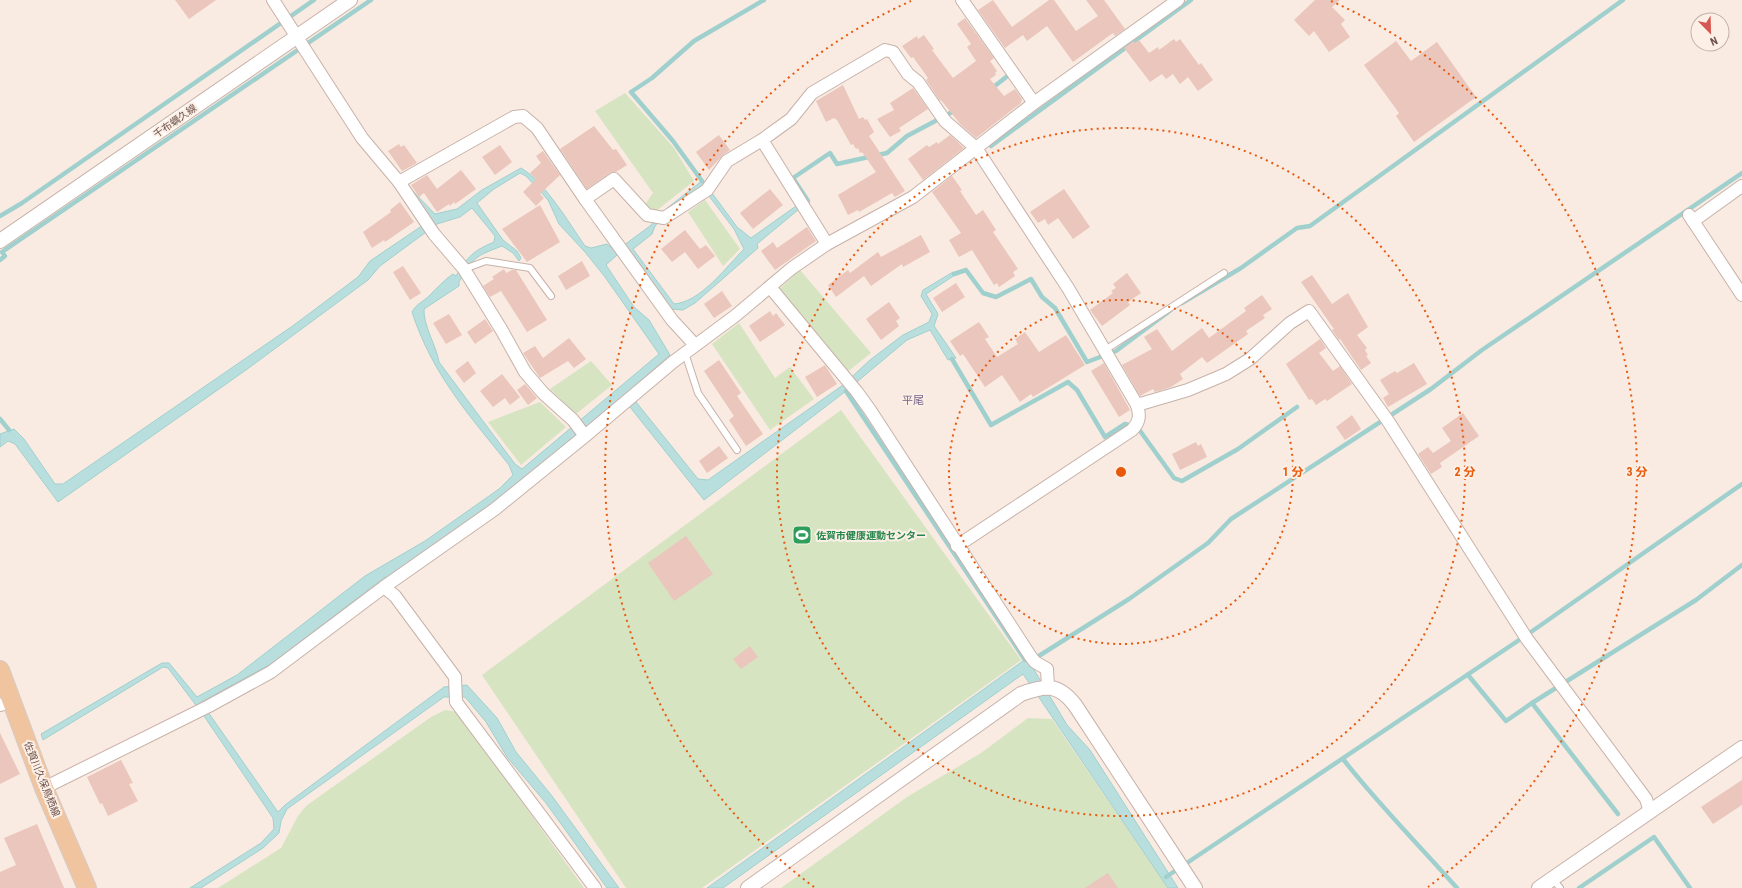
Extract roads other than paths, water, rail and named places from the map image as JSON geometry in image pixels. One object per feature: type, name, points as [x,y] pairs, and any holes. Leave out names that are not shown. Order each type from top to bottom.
[{"type":"main road","name":"佐賀川久保鳥栖線","points":[[0,670],[6,703],[87,888]]},
{"type":"street","points":[[274,0],[362,138],[398,182],[434,234],[466,269],[502,329],[525,372],[543,393],[573,420],[586,436]]},
{"type":"street","name":"千布蠣久線","points":[[0,241],[302,43],[350,0]]},
{"type":"street","points":[[962,0],[1034,103]]},
{"type":"street","points":[[44,788],[209,706],[271,672],[384,587],[494,509],[586,436],[685,353],[735,316],[792,268],[826,244],[913,197],[1034,103],[1178,0]]},
{"type":"street","points":[[585,199],[614,179],[647,215],[659,217],[707,190],[727,161],[762,140],[791,119],[812,93],[885,50],[892,52],[908,74],[918,82],[942,117],[976,148],[1068,288],[1137,405],[1140,413],[1135,427],[957,546]]},
{"type":"street","points":[[398,182],[514,117],[523,116],[537,128],[585,199],[672,320],[695,345]]},
{"type":"street","points":[[762,140],[826,244]]},
{"type":"street","points":[[1742,186],[1691,218],[1742,295]]},
{"type":"street","points":[[770,287],[850,383],[870,410],[957,546],[1033,660],[1047,669],[1048,687]]},
{"type":"street","points":[[1137,405],[1188,390],[1226,374],[1250,359],[1290,323],[1309,311],[1385,418],[1524,635],[1646,799],[1650,812]]},
{"type":"street","points":[[384,587],[394,596],[456,677],[456,702],[594,888]]},
{"type":"street","points":[[748,888],[1014,699],[1026,692],[1048,687],[1066,692],[1195,888]]},
{"type":"street","points":[[1539,888],[1556,883],[1650,812],[1742,748]]},
{"type":"lane","points":[[466,269],[486,261],[530,268],[551,296]]},
{"type":"lane","points":[[1107,354],[1224,273]]},
{"type":"lane","points":[[685,353],[698,393],[737,450]]},
{"type":"water","points":[[521,168],[530,174],[548,193],[585,246],[591,248],[607,244],[616,251],[650,226],[666,209],[703,180],[705,184],[671,208],[655,226],[652,234],[633,249],[674,304],[684,302],[703,290],[721,274],[744,249],[734,229],[709,196],[712,193],[737,227],[751,238],[796,206],[798,210],[757,244],[758,248],[695,303],[683,310],[671,309],[641,270],[641,266],[629,250],[617,255],[606,265],[634,307],[649,320],[670,355],[628,392],[698,479],[708,480],[843,385],[870,360],[903,335],[929,322],[932,314],[921,296],[923,290],[953,272],[955,275],[926,294],[938,314],[934,326],[956,358],[948,360],[930,330],[907,340],[846,391],[704,500],[622,397],[574,440],[503,496],[388,579],[385,577],[271,664],[201,702],[278,812],[285,805],[444,687],[467,685],[497,718],[516,752],[552,796],[619,888],[607,888],[546,803],[507,757],[486,722],[465,697],[444,697],[287,809],[281,821],[279,833],[263,848],[201,888],[190,888],[261,843],[274,829],[273,818],[204,716],[168,668],[163,667],[43,740],[41,734],[162,663],[169,663],[197,697],[237,675],[365,576],[425,541],[499,489],[513,475],[509,465],[466,411],[441,374],[420,334],[412,312],[453,274],[456,276],[468,259],[476,251],[494,242],[495,236],[472,208],[460,217],[437,224],[380,266],[368,280],[246,370],[58,502],[15,444],[8,441],[0,447],[0,434],[14,429],[24,439],[55,484],[63,484],[294,325],[358,277],[370,261],[429,221],[407,185],[435,214],[457,209],[482,190]],"holes":[[[520,173],[526,176],[548,200],[559,224],[585,252],[605,277],[659,354],[522,469],[515,464],[439,362],[424,315],[424,309],[459,286],[459,282],[472,262],[480,255],[502,246],[513,253],[519,261],[521,258],[517,251],[503,240],[477,203],[494,189]]]},
{"type":"water","points":[[1027,658],[1067,725],[1090,750],[1178,888],[1168,888],[1023,674],[723,888],[707,888]]},
{"type":"waterway","points":[[0,216],[22,203],[314,0]]},
{"type":"waterway","points":[[0,260],[5,256],[2,252],[371,0]]},
{"type":"waterway","points":[[702,181],[673,141],[631,92],[652,78],[694,41],[764,0]]},
{"type":"waterway","points":[[991,146],[1191,0]]},
{"type":"waterway","points":[[1182,303],[1241,268],[1297,228],[1310,226],[1623,0]]},
{"type":"waterway","points":[[991,89],[1010,74]]},
{"type":"waterway","points":[[808,201],[793,178],[830,153],[837,164],[887,153],[907,136],[956,110]]},
{"type":"waterway","points":[[1034,659],[1129,599],[1208,543],[1231,519],[1431,389],[1482,350],[1742,173]]},
{"type":"waterway","points":[[954,274],[966,270],[983,293],[996,297],[1031,279],[1042,297],[1055,308],[1087,362],[1116,351],[1171,310]]},
{"type":"waterway","points":[[952,359],[991,425],[1068,382],[1077,390],[1105,437],[1125,424],[1138,428],[1174,478],[1182,481],[1238,449],[1297,407]]},
{"type":"waterway","points":[[846,391],[1025,660]]},
{"type":"waterway","points":[[0,419],[9,430]]},
{"type":"waterway","points":[[1166,877],[1531,632],[1742,484]]},
{"type":"waterway","points":[[1468,675],[1506,721],[1532,703],[1696,600],[1742,565]]},
{"type":"waterway","points":[[1532,703],[1618,814]]},
{"type":"waterway","points":[[1343,759],[1384,808],[1457,888]]},
{"type":"waterway","points":[[1579,888],[1654,837],[1690,888]]},
{"type":"place","name":"佐賀市健康運動センター","points":[[802,535]]},
{"type":"district","name":"平尾","points":[[913,400]]}]
